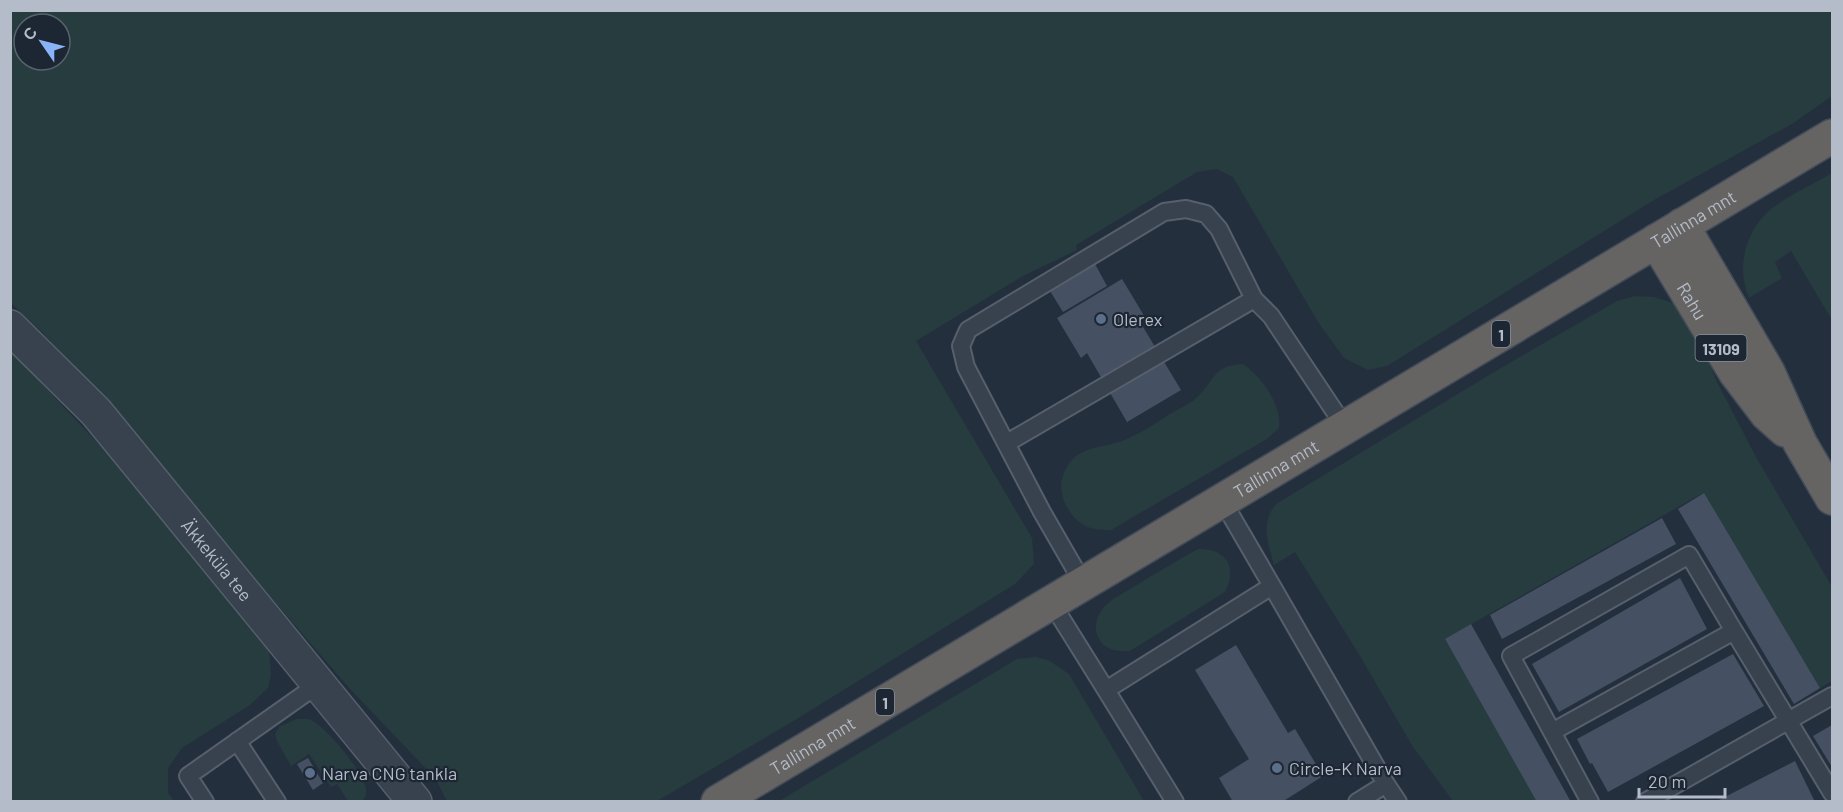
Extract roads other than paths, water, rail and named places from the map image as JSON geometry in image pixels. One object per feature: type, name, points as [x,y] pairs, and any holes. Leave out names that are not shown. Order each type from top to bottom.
[{"type":"highway","name":"Tallinna mnt","points":[[718,801],[1833,136]]},
{"type":"highway","name":"Rahu","points":[[1669,233],[1749,392],[1767,414],[1800,443],[1833,498]]},
{"type":"street","name":"Äkkeküla tee","points":[[10,327],[96,412],[320,683],[404,798]]},
{"type":"lane","points":[[1083,583],[1042,512],[966,367],[961,346],[968,330],[1164,212],[1186,209],[1206,214],[1219,229],[1254,299],[1271,316],[1345,427]]},
{"type":"lane","points":[[1007,444],[1254,299]]},
{"type":"lane","points":[[1222,500],[1398,801]]},
{"type":"lane","points":[[1590,801],[1511,656],[1689,555],[1833,793]]},
{"type":"lane","points":[[1106,690],[1272,586]]},
{"type":"lane","points":[[1051,602],[1175,801]]},
{"type":"lane","points":[[1552,732],[1734,631]]},
{"type":"lane","points":[[205,801],[188,776],[320,683]]},
{"type":"lane","points":[[1645,801],[1833,696]]},
{"type":"lane","points":[[237,741],[277,801]]},
{"type":"lane","points":[[1357,801],[1386,784]]},
{"type":"place","name":"Olerex","points":[[1101,319]]},
{"type":"place","name":"Circle-K Narva","points":[[1277,768]]},
{"type":"place","name":"Narva CNG tankla","points":[[310,773]]}]
